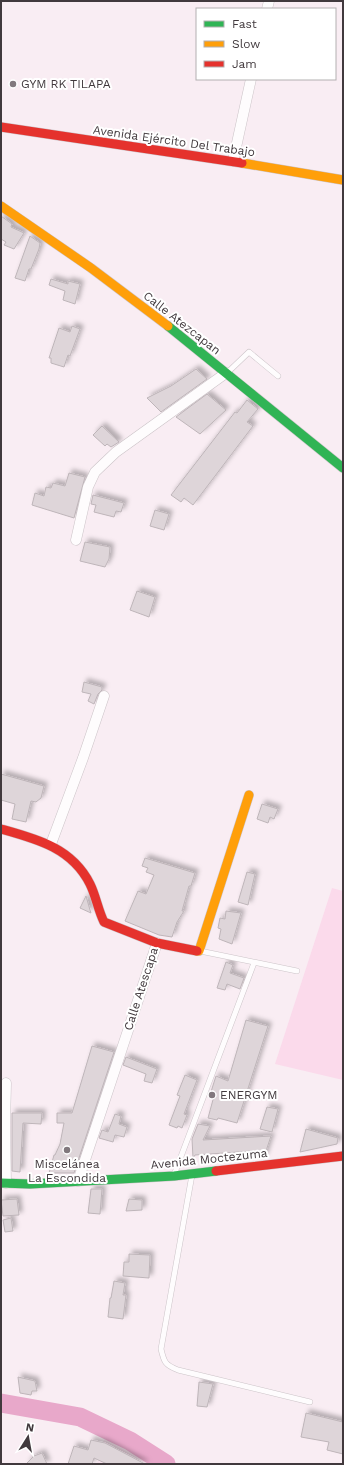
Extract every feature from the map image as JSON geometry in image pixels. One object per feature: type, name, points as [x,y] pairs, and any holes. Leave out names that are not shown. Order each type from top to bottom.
[{"type":"street","points":[[233,161],[251,80]]},
{"type":"street","name":"Avenida Ejército Del Trabajo","points":[[1,127],[233,161],[343,180]]},
{"type":"street","name":"Calle Atezcapan","points":[[1,206],[91,268],[182,337],[343,468]]},
{"type":"street","points":[[76,540],[88,487],[95,472],[116,452],[226,373]]},
{"type":"street","points":[[50,844],[86,752],[104,696]]},
{"type":"street","points":[[158,943],[199,951],[249,796]]},
{"type":"street","name":"Calle Atescapa","points":[[1,829],[50,844],[70,857],[83,870],[91,885],[99,913],[104,922],[158,943],[78,1181]]},
{"type":"street","points":[[4,1183],[6,1083]]},
{"type":"street","name":"Avenida Moctezuma","points":[[4,1183],[30,1184],[174,1176],[343,1156]]},
{"type":"lane","points":[[226,373],[249,352],[278,376]]},
{"type":"lane","points":[[199,951],[297,971]]},
{"type":"lane","points":[[174,1176],[254,963]]},
{"type":"lane","points":[[192,1174],[161,1349],[163,1360],[168,1366],[178,1370],[310,1402]]},
{"type":"shaded area","points":[[332,888],[343,891],[343,1080],[275,1064]]},
{"type":"shaded area","points":[[108,1427],[176,1464],[97,1464]]},
{"type":"building","points":[[1,216],[12,224],[11,227],[24,233],[14,249],[4,245],[6,242],[1,239]]},
{"type":"building","points":[[30,236],[40,243],[39,249],[25,281],[15,278]]},
{"type":"building","points":[[51,279],[68,284],[68,281],[80,284],[75,304],[63,300],[65,291],[49,285]]},
{"type":"building","points":[[72,326],[80,329],[70,356],[68,355],[64,367],[51,363],[51,358],[49,358],[59,328],[70,332]]},
{"type":"building","points":[[196,369],[207,379],[161,412],[147,398],[171,386]]},
{"type":"building","points":[[207,394],[226,410],[200,434],[176,417]]},
{"type":"building","points":[[247,400],[258,409],[247,422],[253,426],[193,505],[184,498],[181,502],[171,495],[235,412],[237,413]]},
{"type":"building","points":[[102,426],[119,442],[111,447],[107,444],[105,446],[93,435]]},
{"type":"building","points":[[69,473],[85,477],[74,518],[32,505],[35,493],[44,496],[46,487],[51,488],[53,483],[65,486]]},
{"type":"building","points":[[93,495],[124,503],[121,512],[116,511],[114,517],[94,512],[96,505],[91,504]]},
{"type":"building","points":[[155,510],[169,514],[164,530],[150,526]]},
{"type":"building","points":[[85,542],[110,547],[109,559],[105,567],[80,561]]},
{"type":"building","points":[[137,591],[155,597],[149,617],[130,610]]},
{"type":"building","points":[[84,682],[102,687],[102,690],[98,694],[94,704],[88,701],[91,694],[82,692]]},
{"type":"building","points":[[1,774],[44,786],[41,798],[36,802],[31,801],[26,822],[12,819],[15,804],[1,800]]},
{"type":"building","points":[[262,804],[278,809],[274,819],[270,817],[268,823],[257,819]]},
{"type":"building","points":[[145,858],[195,873],[191,886],[189,886],[182,911],[184,911],[177,922],[172,937],[159,935],[125,921],[138,891],[146,894],[154,875],[146,872],[148,868],[142,866]]},
{"type":"building","points":[[247,872],[255,874],[248,905],[238,902]]},
{"type":"building","points":[[86,896],[90,910],[91,913],[80,908]]},
{"type":"building","points":[[226,911],[241,913],[232,944],[219,939],[221,929],[218,928],[220,918],[225,919]]},
{"type":"building","points":[[226,962],[233,965],[230,973],[244,978],[240,989],[227,984],[225,990],[217,988]]},
{"type":"building","points":[[246,1020],[268,1026],[237,1123],[218,1118],[217,1120],[208,1118],[214,1096],[210,1095],[216,1076],[228,1081]]},
{"type":"building","points":[[92,1046],[114,1052],[74,1173],[49,1173],[54,1155],[60,1144],[64,1123],[57,1123],[57,1113],[72,1113]]},
{"type":"building","points":[[126,1057],[157,1069],[152,1083],[144,1081],[146,1074],[123,1065]]},
{"type":"building","points":[[185,1075],[197,1080],[184,1114],[187,1115],[182,1128],[178,1126],[177,1128],[169,1125],[180,1096],[177,1095]]},
{"type":"building","points":[[267,1107],[278,1109],[272,1132],[260,1129]]},
{"type":"building","points":[[12,1113],[42,1113],[41,1124],[23,1123],[20,1172],[12,1171]]},
{"type":"building","points":[[115,1114],[121,1116],[119,1124],[127,1127],[124,1137],[115,1135],[113,1142],[99,1138],[102,1130],[108,1132]]},
{"type":"building","points":[[198,1124],[210,1126],[203,1140],[271,1136],[264,1157],[251,1158],[253,1151],[195,1155],[193,1158],[192,1139]]},
{"type":"building","points":[[306,1129],[338,1138],[337,1144],[300,1152]]},
{"type":"building","points":[[91,1189],[102,1189],[100,1214],[88,1213]]},
{"type":"building","points":[[17,1199],[19,1215],[3,1216],[1,1200]]},
{"type":"building","points":[[129,1199],[142,1200],[142,1210],[126,1211]]},
{"type":"building","points":[[11,1218],[13,1231],[5,1232],[3,1220]]},
{"type":"building","points":[[129,1254],[150,1255],[149,1278],[123,1276],[124,1262],[129,1262]]},
{"type":"building","points":[[114,1281],[125,1283],[123,1295],[126,1295],[123,1319],[108,1317]]},
{"type":"building","points":[[18,1377],[35,1381],[37,1391],[32,1391],[31,1395],[20,1393]]},
{"type":"building","points":[[199,1382],[213,1384],[207,1407],[197,1406]]},
{"type":"building","points":[[306,1413],[343,1422],[343,1454],[327,1450],[329,1442],[301,1437]]},
{"type":"building","points":[[91,1440],[105,1443],[145,1464],[107,1464],[94,1458],[92,1464],[68,1464],[74,1446],[88,1450]]},
{"type":"building","points":[[42,1453],[47,1464],[26,1464],[34,1456]]},
{"type":"waterway","points":[[1,1403],[80,1417],[130,1441],[166,1464]]},
{"type":"traffic: fast","points":[[168,326],[343,468]]},
{"type":"traffic: fast","points":[[1,1183],[30,1184],[174,1176],[216,1171]]},
{"type":"traffic: slow","points":[[242,163],[343,180]]},
{"type":"traffic: slow","points":[[1,206],[91,268],[168,326]]},
{"type":"traffic: slow","points":[[197,951],[199,951],[249,795]]},
{"type":"traffic: jam","points":[[1,127],[242,163]]},
{"type":"traffic: jam","points":[[1,829],[40,841],[63,853],[74,862],[90,884],[104,922],[157,943],[197,951]]},
{"type":"traffic: jam","points":[[216,1171],[343,1156]]},
{"type":"place","name":"GYM RK TILAPA","points":[[13,84]]},
{"type":"place","name":"ENERGYM","points":[[212,1095]]},
{"type":"place","name":"Miscelánea La Escondida","points":[[67,1150]]}]
